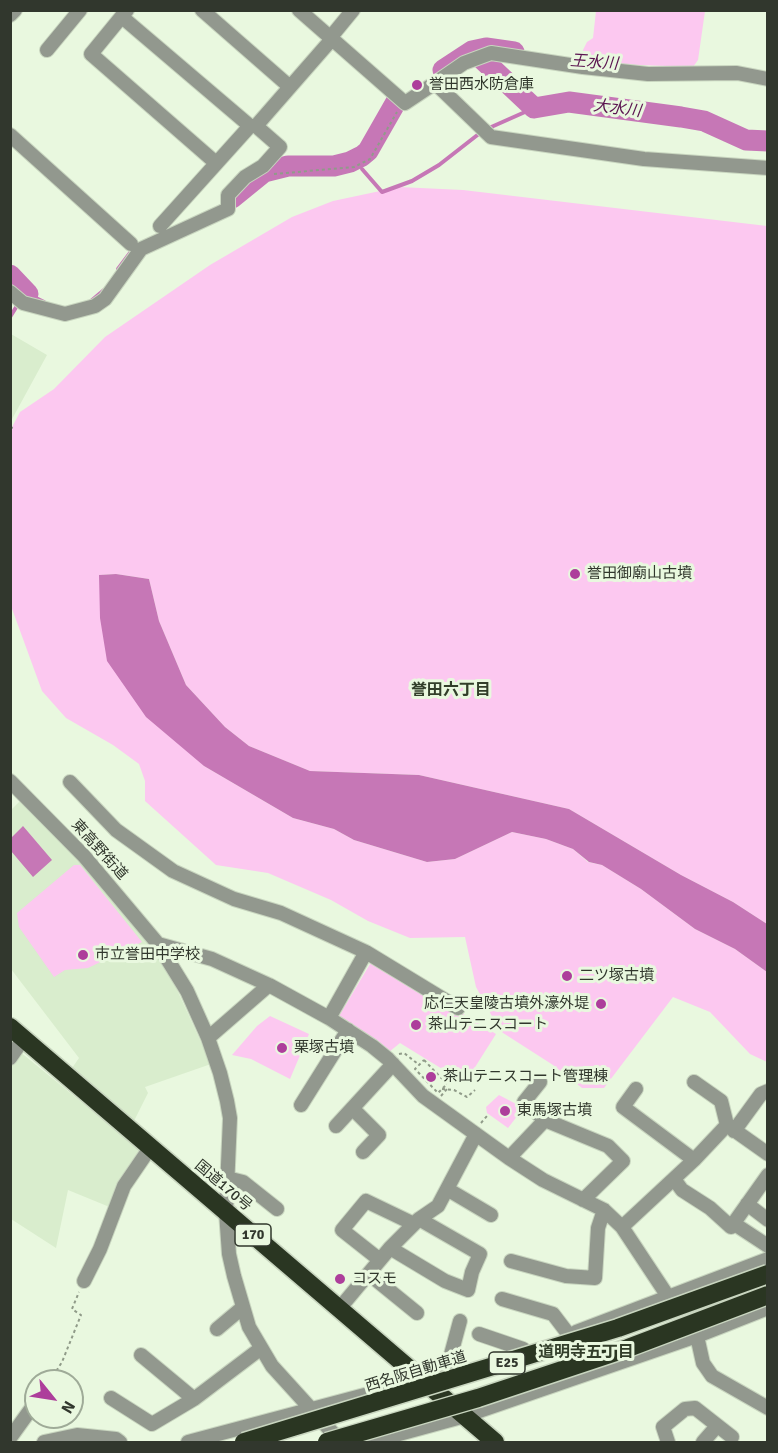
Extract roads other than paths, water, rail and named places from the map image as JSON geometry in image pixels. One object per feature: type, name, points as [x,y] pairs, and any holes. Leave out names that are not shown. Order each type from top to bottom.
[{"type":"highway","name":"国道170号","points":[[17,1033],[495,1443]]},
{"type":"highway","name":"西名阪自動車道","points":[[244,1443],[618,1328],[768,1274]]},
{"type":"highway","name":"E25","points":[[327,1443],[478,1398],[606,1355],[768,1295]]},
{"type":"street","points":[[10,15],[15,10]]},
{"type":"street","points":[[47,50],[80,10]]},
{"type":"street","points":[[202,10],[290,87]]},
{"type":"street","points":[[299,10],[405,103],[464,63],[491,53],[648,74],[737,73],[768,80]]},
{"type":"street","points":[[160,226],[216,163],[290,87],[353,10]]},
{"type":"street","points":[[12,299],[65,314],[96,306],[105,299],[141,249],[228,209],[228,195],[245,177],[263,166],[280,147],[124,14],[91,54],[216,163]]},
{"type":"street","points":[[435,83],[491,137],[644,159],[768,168]]},
{"type":"street","points":[[10,135],[131,244]]},
{"type":"street","name":"東高野街道","points":[[10,781],[84,856],[158,944],[187,991],[208,1038],[220,1073],[230,1118],[226,1212],[229,1254],[242,1308],[249,1328],[272,1366],[341,1443]]},
{"type":"street","points":[[70,782],[116,830],[173,872],[234,899],[281,914],[366,952],[458,1008]]},
{"type":"street","points":[[158,944],[212,959],[268,986],[329,1018],[395,1059],[423,1096],[543,1180],[604,1210],[622,1227],[669,1298]]},
{"type":"street","points":[[329,1018],[366,952]]},
{"type":"street","points":[[208,1038],[268,986]]},
{"type":"street","points":[[302,1105],[348,1030]]},
{"type":"street","points":[[10,1058],[17,1033]]},
{"type":"street","points":[[336,1126],[395,1059]]},
{"type":"street","points":[[540,1082],[524,1102],[545,1120],[608,1146],[623,1161],[583,1200]]},
{"type":"street","points":[[693,1082],[721,1101],[731,1128],[768,1154]]},
{"type":"street","points":[[636,1089],[623,1107],[694,1160]]},
{"type":"street","points":[[622,1227],[731,1128],[761,1094],[768,1091]]},
{"type":"street","points":[[353,1109],[379,1135],[363,1152]]},
{"type":"street","points":[[509,1158],[545,1120]]},
{"type":"street","points":[[339,1309],[390,1248],[438,1206],[476,1134]]},
{"type":"street","points":[[84,1281],[100,1249],[124,1186],[150,1148]]},
{"type":"street","points":[[674,1179],[682,1190],[711,1208],[731,1227],[768,1175]]},
{"type":"street","points":[[227,1178],[243,1182],[277,1209]]},
{"type":"street","points":[[447,1189],[491,1215]]},
{"type":"street","points":[[380,1260],[342,1230],[366,1201],[417,1222],[480,1254],[472,1272],[468,1290],[445,1281],[390,1248]]},
{"type":"street","points":[[747,1204],[768,1220]]},
{"type":"street","points":[[511,1261],[566,1276],[595,1278],[598,1228],[604,1210]]},
{"type":"street","points":[[733,1223],[768,1246]]},
{"type":"street","points":[[188,1443],[446,1373],[569,1335],[768,1259]]},
{"type":"street","points":[[369,1274],[417,1313]]},
{"type":"street","points":[[502,1299],[553,1314],[569,1335]]},
{"type":"street","points":[[217,1329],[242,1308]]},
{"type":"street","points":[[370,1443],[465,1416],[697,1336],[768,1308]]},
{"type":"street","points":[[446,1373],[460,1321]]},
{"type":"street","points":[[479,1334],[523,1349]]},
{"type":"street","points":[[697,1336],[703,1363],[712,1376],[768,1408]]},
{"type":"street","points":[[111,1398],[152,1424],[194,1399],[260,1349]]},
{"type":"street","points":[[141,1355],[194,1399]]},
{"type":"street","points":[[668,1443],[663,1427],[685,1409],[695,1408],[732,1437]]},
{"type":"street","points":[[10,1438],[24,1419]]},
{"type":"street","points":[[704,1443],[717,1426]]},
{"type":"street","points":[[44,1443],[77,1435],[116,1439],[120,1443]]},
{"type":"waterway","name":"王水川","points":[[443,70],[472,51],[486,48],[514,52]]},
{"type":"waterway","name":"大水川","points":[[482,59],[534,108],[569,102],[681,117],[704,121],[746,140],[768,141]]},
{"type":"waterway","name":"王水川","points":[[232,198],[264,172],[288,166],[334,166],[362,156],[368,151],[396,102]]},
{"type":"waterway","points":[[489,128],[534,108]]},
{"type":"waterway","points":[[362,169],[382,192],[412,181],[439,165],[480,133]]},
{"type":"waterway","points":[[118,269],[133,249]]},
{"type":"waterway","name":"王水川","points":[[10,275],[28,294]]},
{"type":"waterway","points":[[91,301],[104,290]]},
{"type":"waterway","points":[[10,317],[20,301],[28,294],[44,302]]},
{"type":"place","name":"誉田西水防倉庫","points":[[417,85]]},
{"type":"place","name":"誉田御廟山古墳","points":[[575,574]]},
{"type":"place","name":"市立誉田中学校","points":[[83,955]]},
{"type":"place","name":"二ツ塚古墳","points":[[567,976]]},
{"type":"place","name":"応仁天皇陵古墳外濠外堤","points":[[601,1004]]},
{"type":"place","name":"茶山テニスコート","points":[[416,1025]]},
{"type":"place","name":"栗塚古墳","points":[[282,1048]]},
{"type":"place","name":"茶山テニスコート管理棟","points":[[431,1077]]},
{"type":"place","name":"東馬塚古墳","points":[[505,1111]]},
{"type":"place","name":"コスモ","points":[[340,1279]]},
{"type":"district","name":"誉田六丁目","points":[[451,691]]},
{"type":"district","name":"道明寺五丁目","points":[[586,1353]]}]
